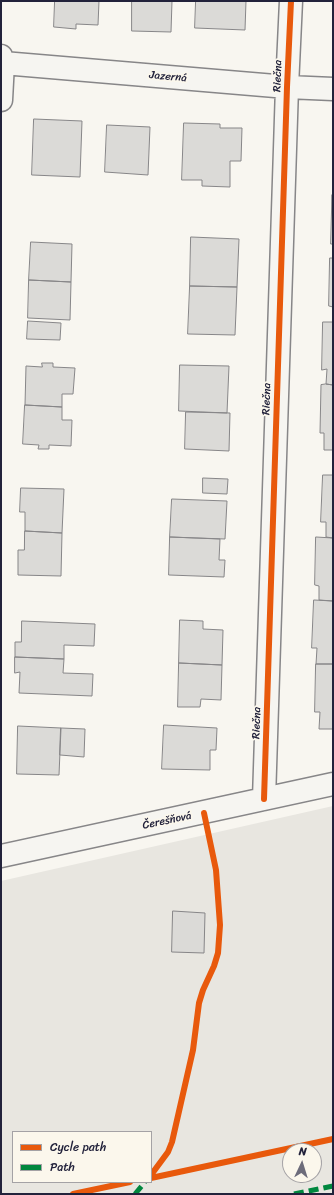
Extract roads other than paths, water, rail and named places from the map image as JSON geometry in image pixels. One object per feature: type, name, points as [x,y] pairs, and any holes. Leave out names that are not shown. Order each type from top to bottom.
[{"type":"street","name":"Riečna","points":[[264,799],[291,1]]},
{"type":"street","name":"Jazerná","points":[[2,60],[287,87],[333,89]]},
{"type":"street","points":[[1,100],[2,60]]},
{"type":"street","name":"Čerešňová","points":[[1,856],[333,784]]}]
